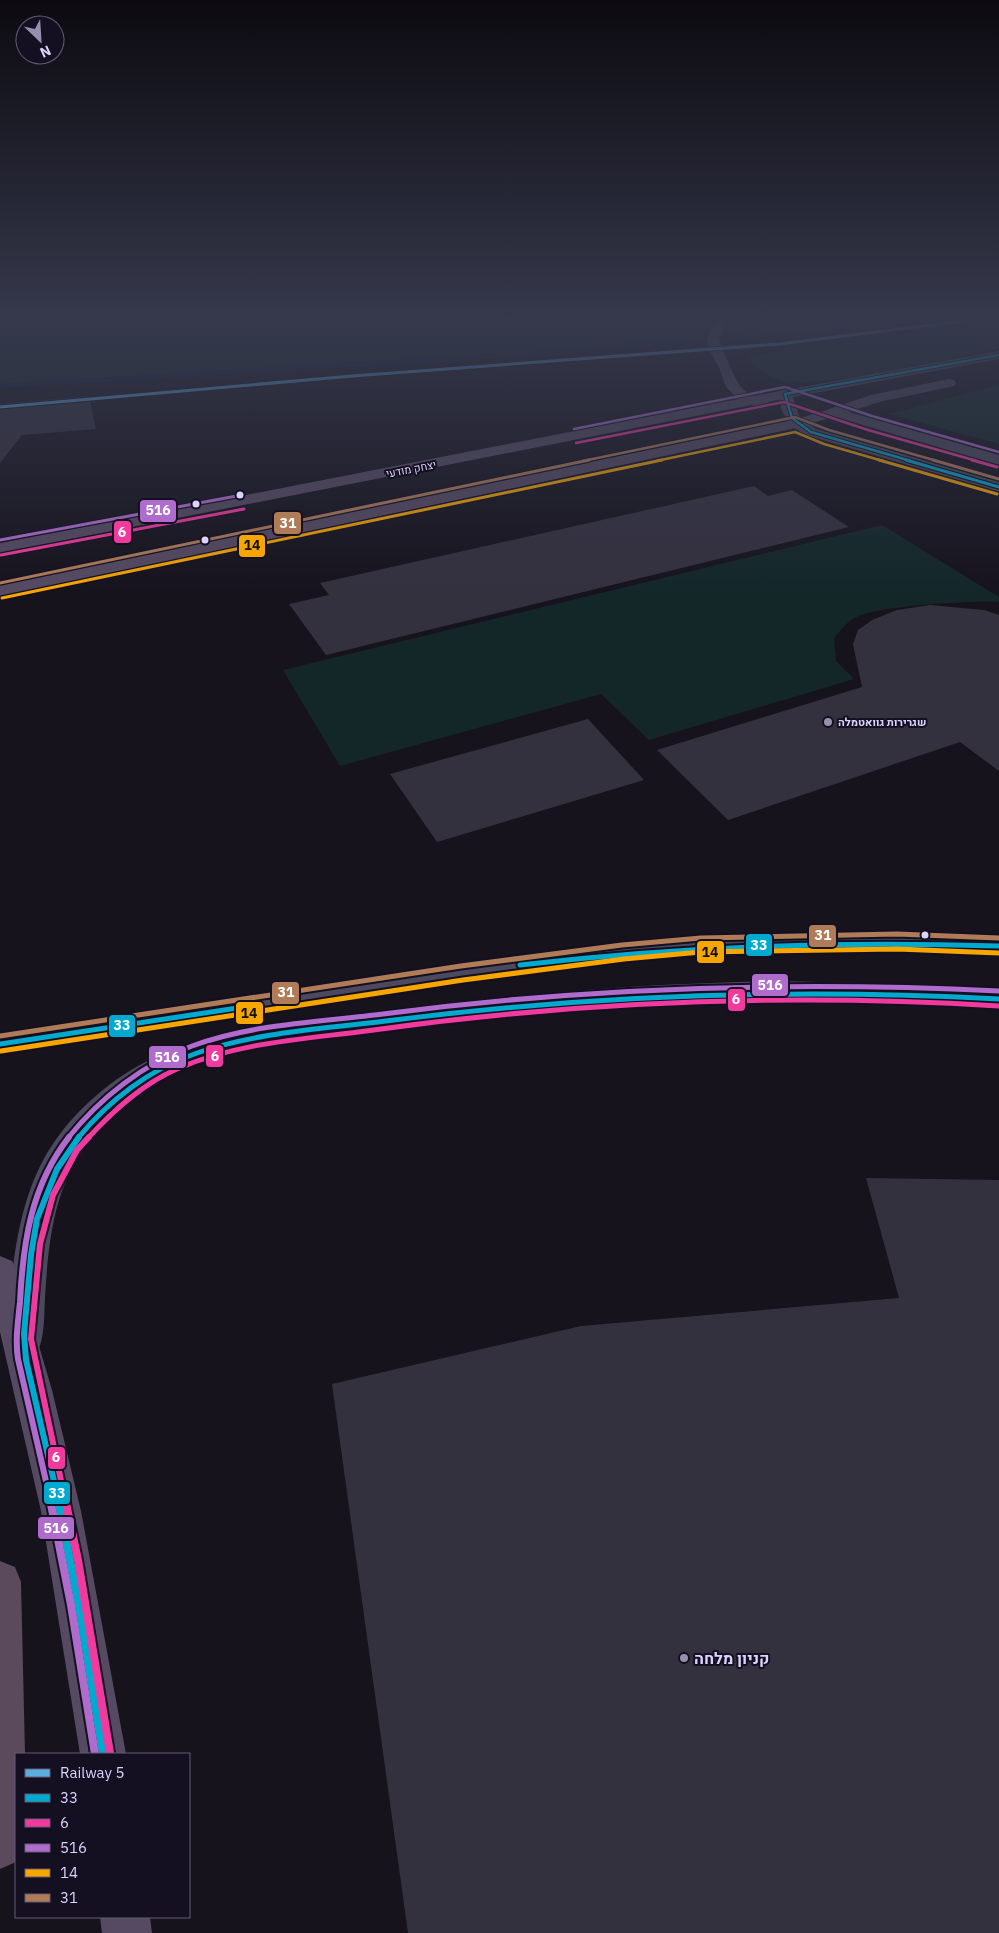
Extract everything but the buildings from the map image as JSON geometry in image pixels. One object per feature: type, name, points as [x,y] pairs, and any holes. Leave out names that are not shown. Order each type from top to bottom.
[{"type":"highway","points":[[0,1582],[0,1845]]},
{"type":"main road","name":"יצחק מודעי","points":[[0,548],[700,411]]},
{"type":"main road","points":[[778,411],[792,417]]},
{"type":"main road","points":[[0,591],[792,417],[834,412]]},
{"type":"main road","points":[[0,1272],[24,1346],[83,1624],[103,1753]]},
{"type":"main road","points":[[125,1918],[127,1933]]},
{"type":"street","points":[[790,411],[792,417],[826,437],[999,487]]},
{"type":"street","points":[[834,412],[999,460]]},
{"type":"street","points":[[0,1044],[41,1040],[462,973],[623,952],[701,946],[878,941],[999,946]]},
{"type":"street","points":[[24,1346],[29,1281],[37,1220],[54,1171],[69,1145],[101,1112],[134,1085],[177,1060],[213,1048],[262,1039],[488,1007],[722,991],[780,990],[926,993],[999,999]]},
{"type":"green space","points":[[900,411],[999,411],[999,444],[889,414]]},
{"type":"green space","points":[[882,525],[999,597],[999,602],[924,605],[881,610],[865,614],[850,621],[834,638],[836,661],[854,679],[649,740],[601,694],[340,766],[283,670]]},
{"type":"transit line","name":"516","points":[[574,429],[663,411]]},
{"type":"transit line","name":"6","points":[[576,443],[737,411]]},
{"type":"transit line","name":"33","points":[[790,411],[792,418],[811,432],[999,487]]},
{"type":"transit line","name":"6","points":[[812,411],[868,430],[997,467]]},
{"type":"transit line","name":"516","points":[[858,411],[999,452]]},
{"type":"transit line","name":"31","points":[[0,583],[795,417],[829,430],[999,479]]},
{"type":"transit line","name":"14","points":[[2,598],[795,432],[824,444],[997,494]]},
{"type":"transit line","name":"516","points":[[0,540],[242,495]]},
{"type":"transit line","name":"6","points":[[1,555],[244,509]]},
{"type":"transit line","name":"31","points":[[0,1036],[461,966],[622,945],[701,938],[897,934],[999,938]]},
{"type":"transit line","name":"33","points":[[520,965],[640,952],[759,945],[879,943],[999,946]]},
{"type":"transit line","name":"14","points":[[1,1051],[463,980],[624,959],[701,952],[897,949],[999,953]]},
{"type":"transit line","name":"516","points":[[95,1753],[60,1546],[16,1343],[24,1245],[36,1196],[47,1170],[62,1146],[79,1124],[99,1104],[144,1070],[169,1056],[213,1039],[285,1025],[518,998],[677,988],[837,985],[999,991]]},
{"type":"transit line","name":"33","points":[[103,1753],[62,1518],[44,1430],[26,1360],[24,1338],[32,1243],[37,1219],[46,1193],[57,1169],[72,1146],[107,1107],[150,1075],[174,1062],[196,1053],[242,1040],[290,1032],[521,1005],[680,995],[839,993],[999,999]]},
{"type":"transit line","name":"6","points":[[110,1753],[78,1560],[31,1339],[40,1244],[53,1195],[77,1150],[111,1113],[153,1082],[177,1069],[214,1056],[277,1043],[421,1023],[585,1006],[751,999],[916,1001],[999,1006]]},
{"type":"transit line","name":"33","points":[[0,1044],[244,1007]]},
{"type":"place","name":"שגרירות גוואטמלה","points":[[828,722]]},
{"type":"place","name":"קניון מלחה","points":[[684,1658]]}]
